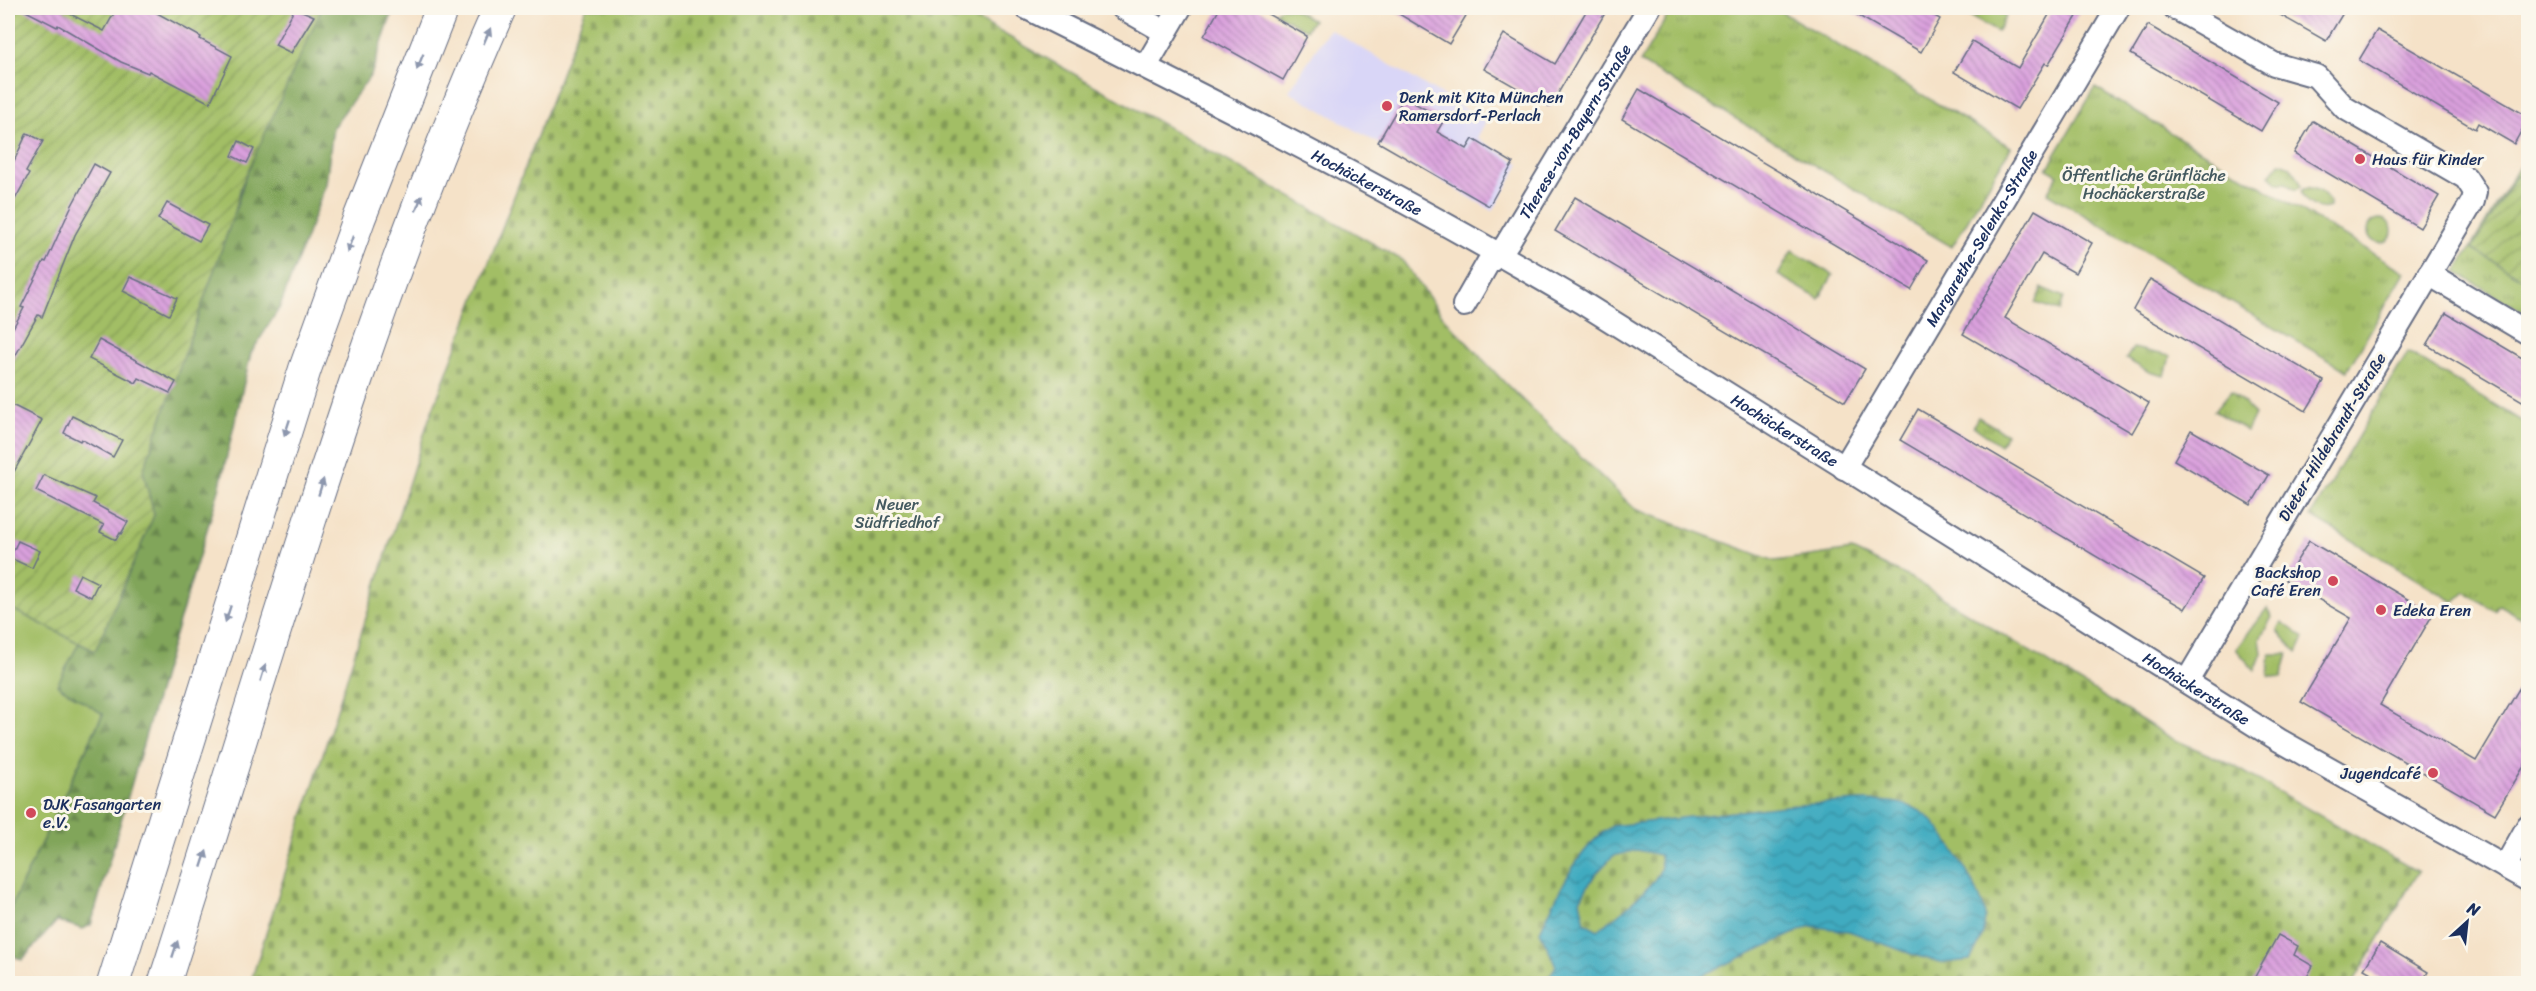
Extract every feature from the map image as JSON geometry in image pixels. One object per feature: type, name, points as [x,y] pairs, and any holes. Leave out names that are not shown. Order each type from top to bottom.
[{"type":"highway","points":[[113,984],[305,369],[359,219],[442,8]]},
{"type":"highway","points":[[164,984],[354,385],[453,115],[500,8]]},
{"type":"street","name":"Hochäckerstraße","points":[[1027,8],[1146,66],[1314,153],[1500,254],[1600,314],[2284,743],[2529,880]]},
{"type":"street","points":[[1123,8],[1165,32]]},
{"type":"street","points":[[1146,66],[1180,8]]},
{"type":"street","name":"Therese-von-Bayern-Straße","points":[[1464,305],[1488,263],[1500,254],[1649,8]]},
{"type":"street","name":"Margarethe-Selenka-Straße","points":[[1844,468],[2118,8]]},
{"type":"street","name":"Dieter-Hildebrandt-Straße","points":[[2175,8],[2274,64],[2316,76],[2345,108],[2466,178],[2475,192],[2473,201],[2187,681]]},
{"type":"street","points":[[2429,274],[2529,333]]},
{"type":"street","points":[[2505,867],[2529,826]]},
{"type":"shaded area","name":"Denk mit Kita München Ramersdorf-Perlach","points":[[1329,29],[1486,121],[1477,138],[1520,164],[1493,211],[1289,91]]},
{"type":"green space","points":[[8,8],[322,8],[241,186],[235,211],[143,471],[154,515],[95,651],[8,607]]},
{"type":"green space","points":[[322,8],[394,8],[371,75],[333,127],[326,184],[280,307],[251,353],[219,490],[91,925],[83,929],[57,921],[22,960],[8,953],[8,913],[103,714],[57,685],[79,643],[95,651],[154,515],[143,471],[235,211],[249,165]]},
{"type":"green space","name":"Neuer Südfriedhof","points":[[586,8],[958,8],[1402,260],[1444,318],[1505,383],[1635,509],[1775,561],[1852,550],[1909,577],[2171,738],[2232,765],[2418,872],[2353,983],[250,984],[428,422]]},
{"type":"green space","points":[[1280,8],[1292,8],[1313,20],[1306,30],[1276,13]]},
{"type":"green space","points":[[1672,8],[1775,8],[2011,147],[1952,247],[1640,62]]},
{"type":"green space","points":[[1955,8],[1991,8],[2006,16],[1997,32]]},
{"type":"green space","name":"Öffentliche Grünfläche Hochäckerstraße","points":[[2095,88],[2405,272],[2347,371],[2047,193],[2058,175],[2047,169]]},
{"type":"green space","points":[[2528,151],[2528,315],[2456,272]]},
{"type":"green space","points":[[2280,162],[2288,165],[2298,178],[2301,186],[2296,190],[2286,183],[2278,183],[2270,175]]},
{"type":"green space","points":[[2516,175],[2528,182],[2528,282],[2472,249]]},
{"type":"green space","points":[[2308,187],[2320,191],[2330,202],[2330,207],[2321,208],[2309,203],[2301,191]]},
{"type":"green space","points":[[2380,219],[2389,222],[2392,231],[2389,240],[2380,243],[2371,240],[2368,231],[2371,222]]},
{"type":"green space","points":[[1792,251],[1833,275],[1819,299],[1778,275]]},
{"type":"green space","points":[[2042,288],[2064,297],[2060,311],[2035,303]]},
{"type":"green space","points":[[2133,348],[2170,356],[2165,376],[2149,372],[2126,359]]},
{"type":"green space","points":[[2408,352],[2528,425],[2528,622],[2499,605],[2495,611],[2465,592],[2454,602],[2311,516]]},
{"type":"green space","points":[[2231,391],[2255,414],[2247,431],[2214,411]]},
{"type":"green space","points":[[1978,417],[2007,434],[2000,445],[1973,426]]},
{"type":"green space","name":"DJK Fasangarten e.V.","points":[[8,607],[79,643],[71,659],[103,713],[8,913]]},
{"type":"green space","points":[[2267,608],[2272,617],[2260,639],[2262,653],[2255,671],[2236,649]]},
{"type":"green space","points":[[2282,622],[2304,638],[2297,653],[2278,631]]},
{"type":"green space","points":[[2270,654],[2288,654],[2281,678],[2268,676]]},
{"type":"water","points":[[1886,801],[1911,806],[1926,815],[1962,863],[1983,907],[1985,917],[1982,934],[1970,960],[1943,963],[1849,931],[1810,926],[1685,983],[1545,983],[1556,966],[1540,931],[1578,859],[1599,836],[1612,826],[1784,806]],"holes":[[[1637,850],[1660,855],[1661,868],[1656,877],[1632,902],[1598,930],[1585,923],[1580,900],[1594,876],[1613,856]]]},
{"type":"building","points":[[20,8],[66,8],[64,11],[104,31],[117,8],[148,8],[232,56],[210,103],[149,71],[148,73],[121,62],[58,25],[57,27]]},
{"type":"building","points":[[295,8],[314,16],[291,53],[275,45]]},
{"type":"building","points":[[1220,8],[1257,8],[1307,36],[1283,80],[1204,36]]},
{"type":"building","points":[[1389,8],[1456,8],[1467,14],[1449,44]]},
{"type":"building","points":[[1588,8],[1608,8],[1550,107],[1484,69],[1504,34],[1555,64]]},
{"type":"building","points":[[1845,8],[1921,8],[1940,19],[1921,52]]},
{"type":"building","points":[[2053,8],[2082,8],[2048,65],[2045,63],[2017,109],[1954,72],[1972,41],[2018,68]]},
{"type":"building","points":[[2268,8],[2346,8],[2326,41]]},
{"type":"building","points":[[2148,25],[2278,102],[2261,131],[2131,54]]},
{"type":"building","points":[[2377,30],[2529,117],[2514,144],[2478,123],[2475,129],[2359,60]]},
{"type":"building","points":[[1639,89],[1928,260],[1911,290],[1622,119]]},
{"type":"building","points":[[1404,97],[1444,120],[1437,132],[1467,149],[1473,139],[1513,163],[1489,206],[1378,142]]},
{"type":"building","points":[[2313,121],[2439,196],[2420,228],[2294,153]]},
{"type":"building","points":[[27,133],[43,141],[26,172],[29,174],[8,212],[8,174]]},
{"type":"building","points":[[239,141],[254,149],[247,163],[232,156]]},
{"type":"building","points":[[94,164],[110,173],[75,235],[42,317],[38,315],[8,369],[8,337]]},
{"type":"building","points":[[1575,197],[1865,369],[1845,402],[1555,231]]},
{"type":"building","points":[[167,203],[208,225],[199,241],[158,219]]},
{"type":"building","points":[[2035,210],[2092,243],[2075,273],[2042,254],[2005,318],[2149,403],[2132,433],[1963,334]]},
{"type":"building","points":[[130,277],[177,298],[169,315],[123,291]]},
{"type":"building","points":[[2150,279],[2324,381],[2306,411],[2133,310]]},
{"type":"building","points":[[2446,313],[2529,362],[2529,405],[2427,345]]},
{"type":"building","points":[[99,340],[176,382],[170,393],[139,378],[136,383],[89,359]]},
{"type":"building","points":[[8,403],[42,420],[8,483]]},
{"type":"building","points":[[1918,409],[2204,578],[2185,609],[1900,440]]},
{"type":"building","points":[[72,416],[122,440],[113,457],[81,439],[80,441],[64,433]]},
{"type":"building","points":[[2191,430],[2269,475],[2251,505],[2174,460]]},
{"type":"building","points":[[44,475],[96,498],[93,503],[128,522],[121,534],[116,540],[100,532],[104,525],[36,491]]},
{"type":"building","points":[[18,541],[40,551],[32,568],[10,558]]},
{"type":"building","points":[[2309,541],[2433,614],[2380,705],[2476,761],[2529,672],[2529,758],[2495,814],[2301,702],[2351,618],[2285,580]]},
{"type":"building","points":[[80,574],[98,583],[91,597],[73,588]]},
{"type":"building","points":[[2278,935],[2298,946],[2294,955],[2313,966],[2303,984],[2251,984]]},
{"type":"building","points":[[2380,943],[2428,972],[2421,984],[2390,984],[2364,969]]},
{"type":"place","name":"Denk mit Kita München Ramersdorf-Perlach","points":[[1387,106]]},
{"type":"place","name":"Haus für Kinder","points":[[2360,159]]},
{"type":"place","name":"Backshop Café Eren","points":[[2333,581]]},
{"type":"place","name":"Edeka Eren","points":[[2381,610]]},
{"type":"place","name":"Jugendcafé","points":[[2433,773]]},
{"type":"place","name":"DJK Fasangarten e.V.","points":[[31,813]]}]
